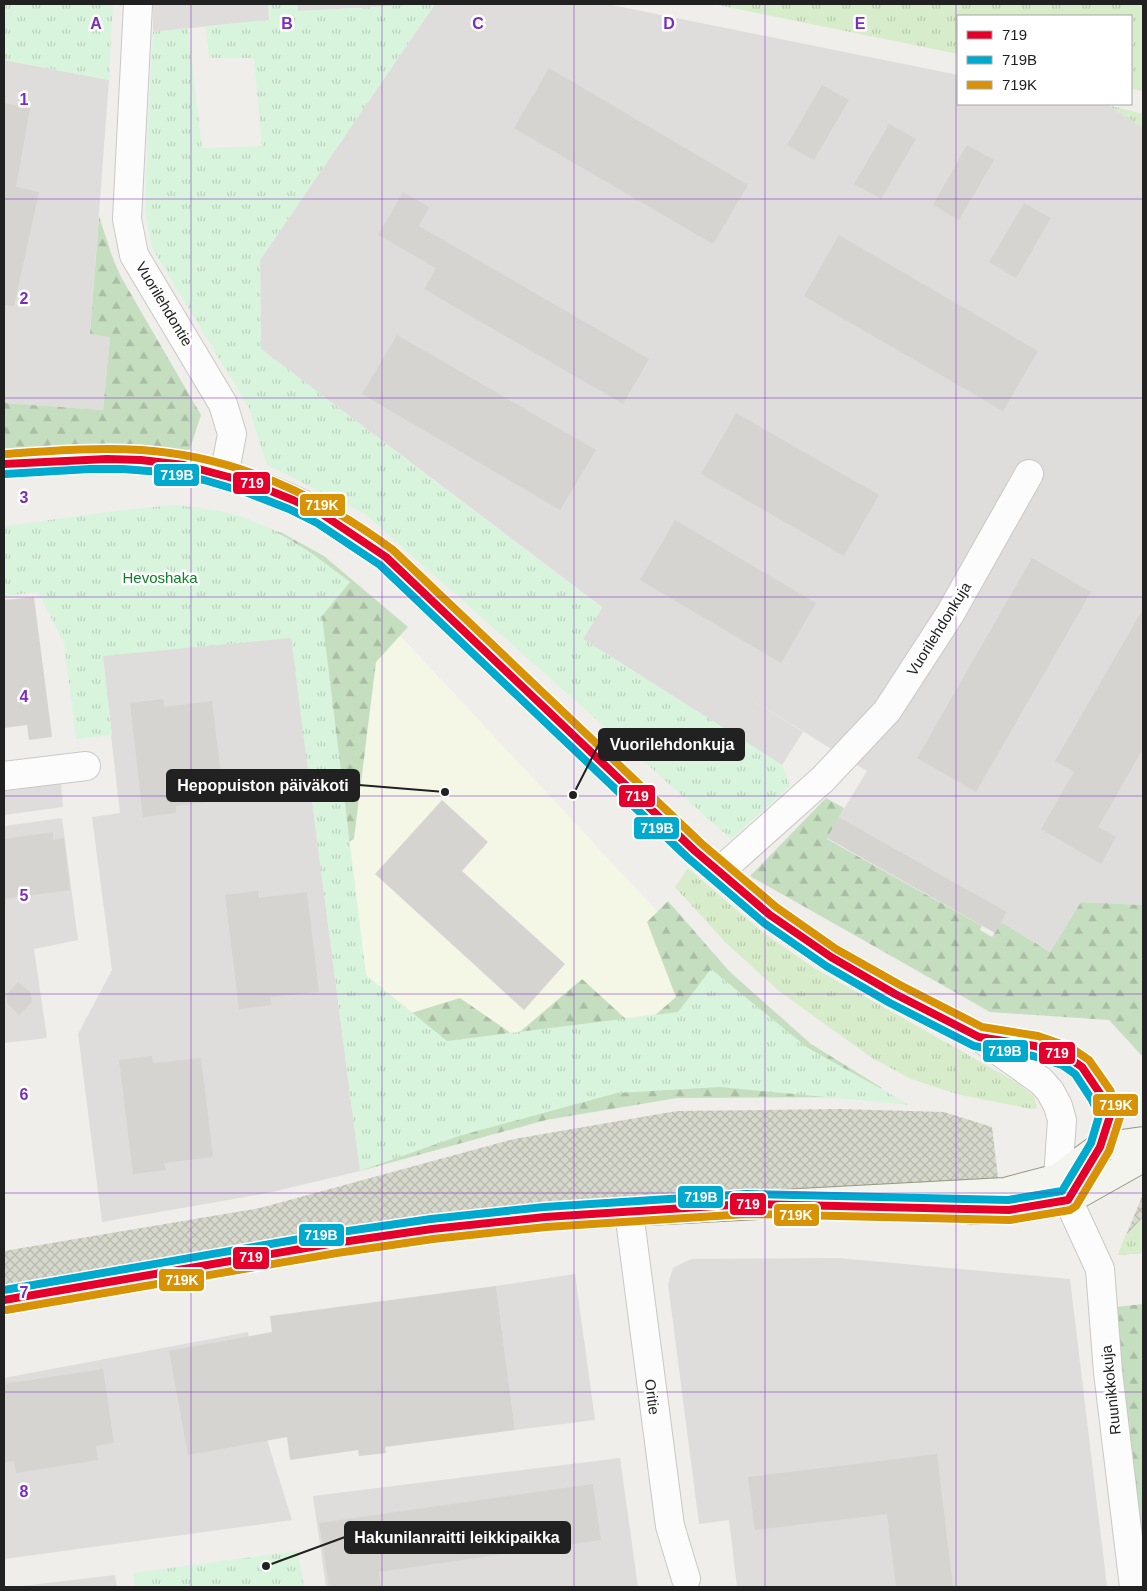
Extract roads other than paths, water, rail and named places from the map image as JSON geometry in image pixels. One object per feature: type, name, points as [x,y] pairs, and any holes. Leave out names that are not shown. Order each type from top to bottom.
[{"type":"main road","points":[[1100,1147],[1143,1141]]},
{"type":"main road","points":[[4,1300],[335,1243],[442,1228],[545,1218],[747,1204],[1009,1210],[1143,1159]]},
{"type":"street","name":"Vuorilehdontie","points":[[138,4],[127,219],[134,255],[223,404],[232,434],[224,476]]},
{"type":"street","points":[[4,464],[63,460],[141,460],[191,466],[271,490],[312,509],[344,528],[386,557],[695,851],[770,915],[831,958],[895,994],[979,1037],[1041,1081],[1050,1091],[1058,1106],[1062,1120],[1063,1189]]},
{"type":"street","name":"Vuorilehdonkuja","points":[[719,872],[823,779],[887,711],[950,614],[1029,474]]},
{"type":"street","points":[[4,776],[86,766]]},
{"type":"street","points":[[979,1037],[1035,1046],[1066,1056],[1082,1067],[1101,1095],[1110,1116],[1100,1147],[1063,1189]]},
{"type":"street","name":"Ruunikkokuja","points":[[1063,1189],[1100,1269],[1108,1372],[1134,1587]]},
{"type":"street","name":"Oritie","points":[[629,1212],[670,1526],[686,1579]]},
{"type":"place","name":"Hepopuiston päiväkoti","points":[[445,792]]},
{"type":"place","name":"Vuorilehdonkuja","points":[[573,795]]},
{"type":"place","name":"Hakunilanraitti leikkipaikka","points":[[266,1566]]},
{"type":"park label","name":"Hevoshaka","points":[[160,578]]}]
